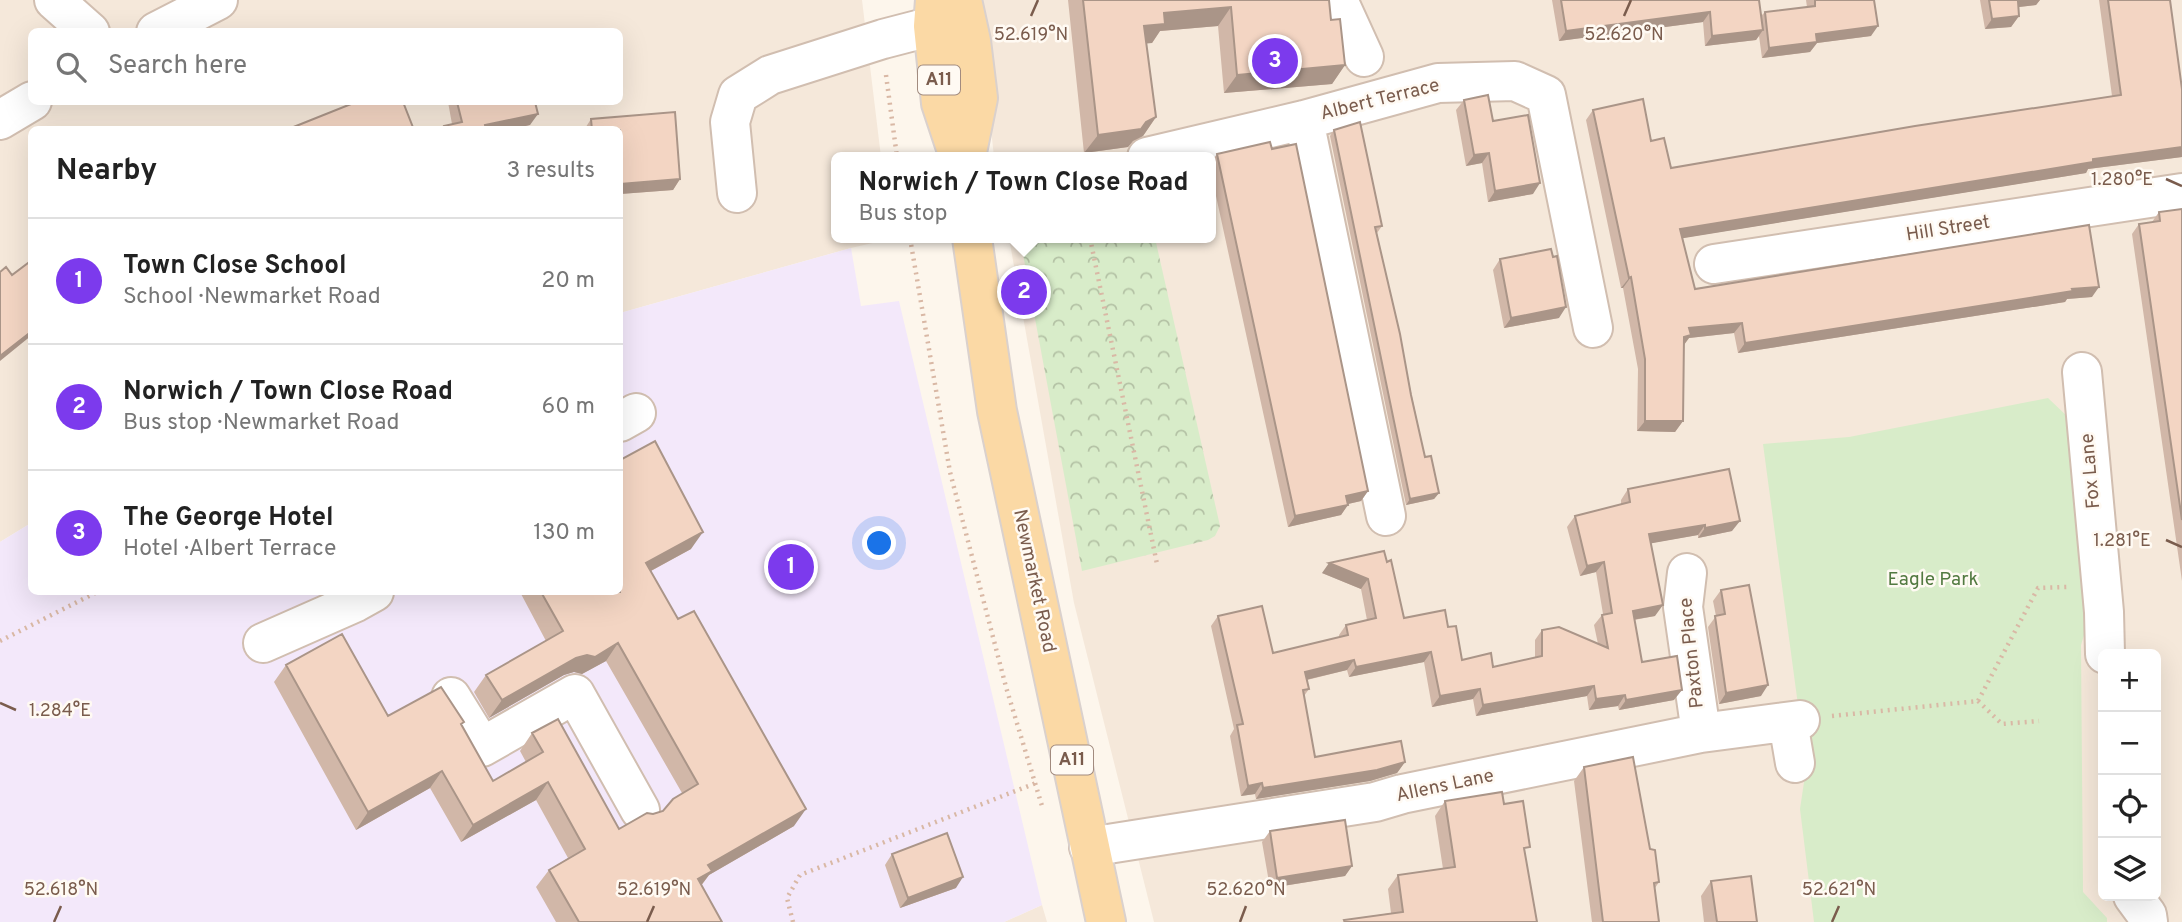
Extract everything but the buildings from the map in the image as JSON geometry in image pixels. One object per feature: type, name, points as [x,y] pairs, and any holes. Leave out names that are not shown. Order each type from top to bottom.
[{"type":"main road","name":"A11","points":[[962,0],[971,41],[978,98],[967,152]]},
{"type":"main road","name":"A11","points":[[934,13],[942,103],[957,152]]},
{"type":"main road","name":"Newmarket Road","points":[[973,243],[997,411],[1107,922]]},
{"type":"street","points":[[54,0],[86,28]]},
{"type":"street","points":[[87,0],[90,28]]},
{"type":"street","points":[[164,28],[218,0]]},
{"type":"street","points":[[1338,0],[1364,57]]},
{"type":"street","points":[[737,193],[730,122],[738,95],[770,75],[883,39],[934,13]]},
{"type":"street","name":"Albert Terrace","points":[[1168,152],[1304,120],[1438,83],[1515,81],[1546,95],[1593,328]]},
{"type":"street","points":[[0,120],[28,103]]},
{"type":"street","points":[[1304,120],[1386,516]]},
{"type":"street","name":"Hill Street","points":[[1714,264],[2182,193]]},
{"type":"street","name":"Fox Lane","points":[[2082,372],[2104,612],[2105,649]]},
{"type":"street","name":"Paxton Place","points":[[1687,572],[1683,607],[1701,733]]},
{"type":"street","points":[[263,643],[369,595]]},
{"type":"street","points":[[451,697],[482,747],[575,694],[640,810]]},
{"type":"street","points":[[1794,721],[1794,763]]},
{"type":"street","name":"Allens Lane","points":[[1089,847],[1375,802],[1402,794],[1701,733],[1794,721]]},
{"type":"street","points":[[2137,901],[2147,915],[2148,922]]},
{"type":"path","points":[[883,39],[896,152]]},
{"type":"path","points":[[911,243],[950,472],[1006,687],[1045,817]]},
{"type":"path","points":[[1091,243],[1157,564]]},
{"type":"path","points":[[1979,701],[2038,589],[2071,587],[2072,615],[2104,612]]},
{"type":"path","points":[[0,641],[91,595]]},
{"type":"path","points":[[1794,721],[1979,701]]},
{"type":"path","points":[[1979,701],[2002,724],[2039,721]]},
{"type":"path","points":[[793,922],[787,898],[800,875],[1074,771]]},
{"type":"shaded area","points":[[0,0],[862,0],[880,152],[831,152],[831,243],[873,243],[623,312],[623,126],[28,126],[28,525],[0,542]]},
{"type":"shaded area","points":[[977,0],[2182,0],[2182,922],[1154,922],[1074,603],[1010,243],[1216,243],[1216,152],[993,152]]},
{"type":"shaded area","points":[[851,248],[861,306],[899,301],[1042,905],[1004,922],[0,922],[0,542],[28,525],[28,595],[623,595],[623,312]]},
{"type":"shaded area","points":[[1042,905],[1047,922],[1004,922]]},
{"type":"green space","points":[[1021,243],[1156,243],[1220,526],[1215,536],[1208,540],[1082,571]]},
{"type":"green space","name":"Eagle Park","points":[[2048,398],[2069,418],[2088,622],[2081,645],[2083,892],[2107,918],[2107,922],[1814,922],[1800,809],[1809,749],[1800,720],[1763,444],[1849,437]]},
{"type":"place","name":"The George Hotel","points":[[1275,61]]},
{"type":"place","name":"Norwich / Town Close Road","points":[[1024,292]]},
{"type":"place","name":"Town Close School","points":[[791,567]]}]
